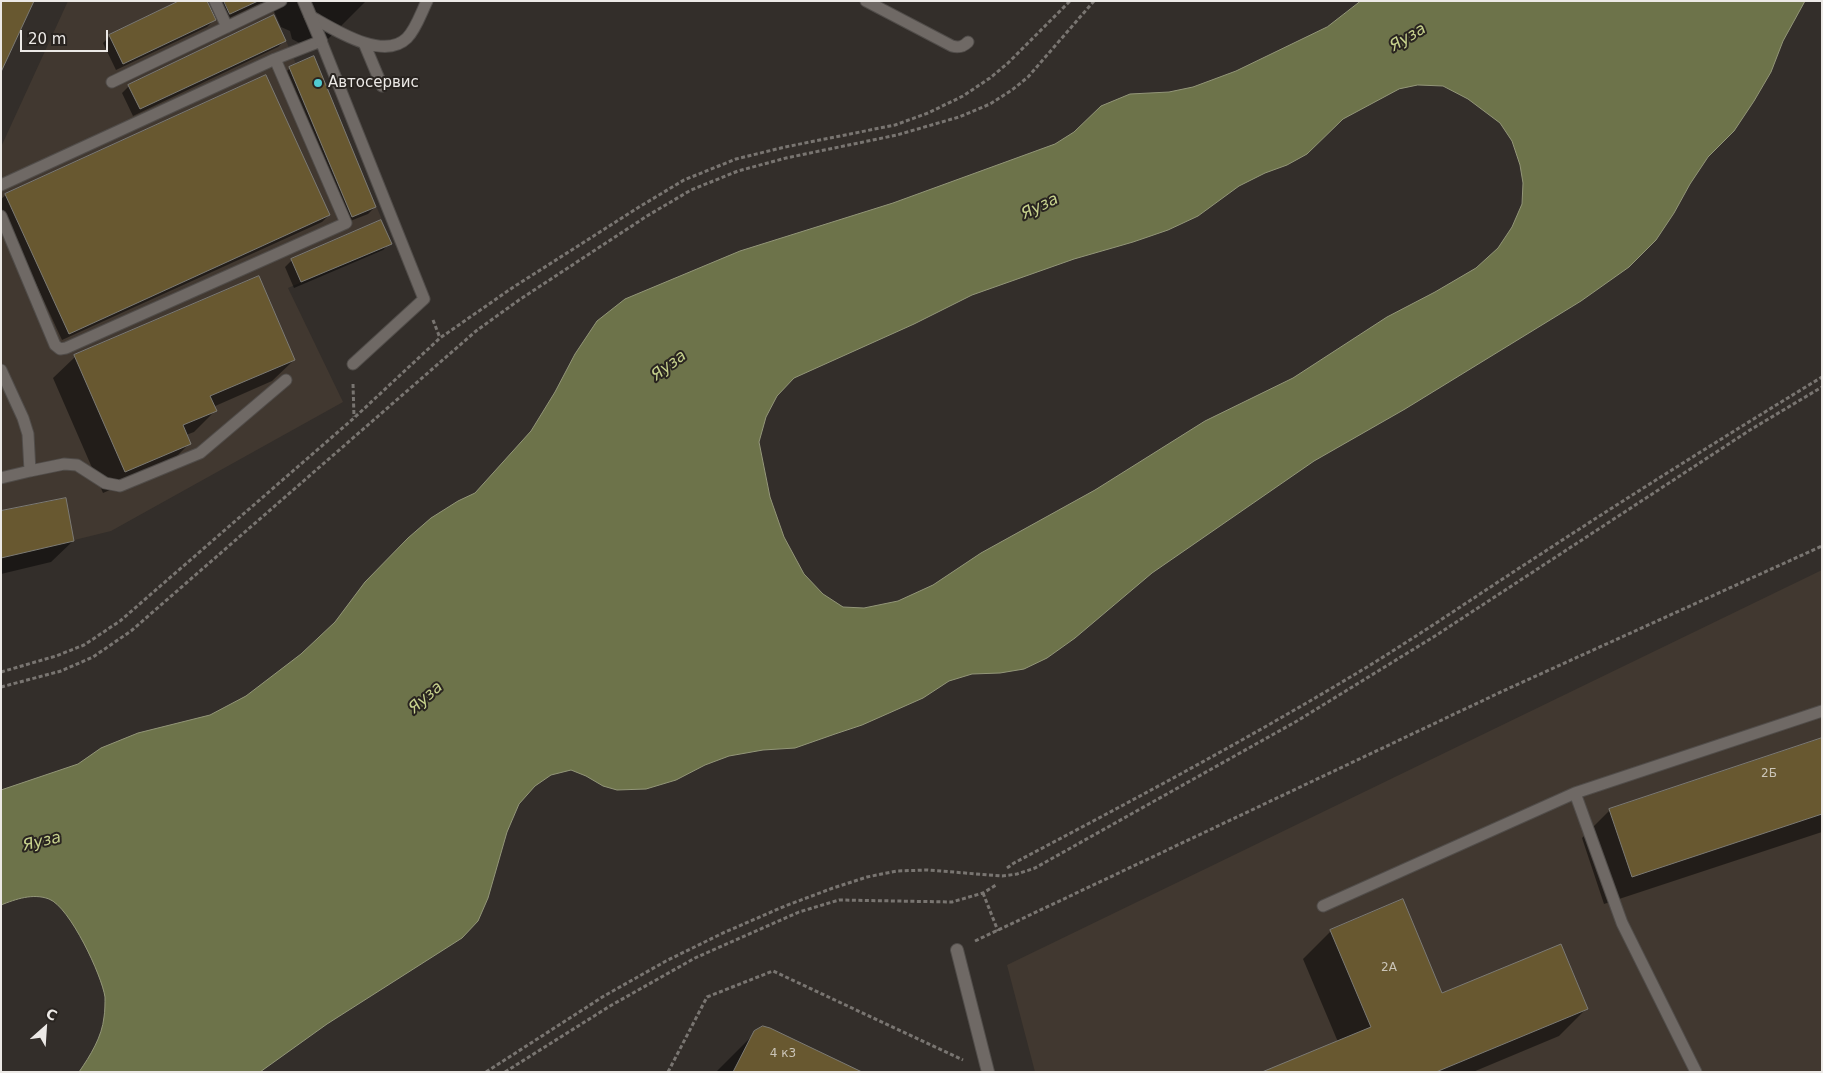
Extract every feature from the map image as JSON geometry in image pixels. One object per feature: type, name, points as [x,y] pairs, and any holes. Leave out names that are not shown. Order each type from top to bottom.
[{"type":"street","points":[[304,1],[321,41]]},
{"type":"street","points":[[957,950],[988,1072]]},
{"type":"lane","points":[[215,1],[226,27]]},
{"type":"lane","points":[[112,82],[281,1]]},
{"type":"lane","points":[[310,16],[364,43],[386,45],[405,40],[411,33],[428,1]]},
{"type":"lane","points":[[866,1],[952,46],[958,48],[968,42]]},
{"type":"lane","points":[[1,185],[275,59],[321,41],[424,299],[353,364]]},
{"type":"lane","points":[[364,43],[382,86]]},
{"type":"lane","points":[[1,216],[55,345],[60,349],[66,348],[346,223],[275,59]]},
{"type":"lane","points":[[1,370],[23,418],[28,434],[30,471]]},
{"type":"lane","points":[[1,478],[64,464],[77,465],[105,483],[120,486],[200,453],[286,380]]},
{"type":"lane","points":[[1323,906],[1575,793],[1822,711]]},
{"type":"lane","points":[[1575,793],[1622,923],[1696,1072]]},
{"type":"path","points":[[1,672],[56,656],[84,645],[120,621],[354,418],[440,338],[512,288],[639,207],[684,180],[736,160],[894,125],[928,113],[962,96],[1008,64],[1070,1]]},
{"type":"path","points":[[1,687],[61,671],[93,657],[131,631],[476,331],[519,300],[647,216],[691,190],[738,171],[786,158],[897,135],[959,117],[990,104],[1028,77],[1094,1]]},
{"type":"path","points":[[353,364],[354,418]]},
{"type":"path","points":[[1007,868],[1241,740],[1342,682],[1428,629],[1650,483],[1822,377]]},
{"type":"path","points":[[486,1072],[604,996],[666,961],[732,929],[833,888],[867,877],[896,871],[928,870],[1002,876],[1035,868],[1297,721],[1435,636],[1750,430],[1822,388]]},
{"type":"path","points":[[957,950],[1503,691],[1822,546]]},
{"type":"path","points":[[505,1072],[610,1006],[695,958],[799,912],[839,900],[952,902],[983,893],[996,884]]},
{"type":"path","points":[[983,893],[998,931]]},
{"type":"path","points":[[668,1072],[707,997],[773,971],[988,1072]]},
{"type":"shaded area","points":[[68,1],[269,1],[296,64],[314,56],[392,244],[288,288],[343,402],[111,531],[1,558],[1,147]]},
{"type":"shaded area","points":[[1822,570],[1822,1072],[1035,1072],[1007,965]]},
{"type":"water","name":"Яуза","points":[[1361,1],[1805,1],[1783,41],[1771,72],[1754,101],[1734,131],[1708,157],[1656,240],[1629,267],[1581,301],[1405,409],[1314,461],[1152,573],[1075,638],[1047,658],[1024,669],[1000,673],[972,674],[949,681],[923,698],[862,725],[795,748],[763,750],[729,756],[705,765],[676,780],[646,789],[617,790],[603,786],[571,770],[551,775],[535,786],[519,804],[507,832],[488,898],[478,921],[462,938],[327,1024],[260,1072],[79,1072],[101,1032],[105,1007],[103,987],[84,943],[66,915],[57,905],[43,897],[31,897],[1,905],[1,790],[78,764],[101,748],[138,733],[210,715],[246,696],[301,654],[335,622],[365,582],[408,538],[431,518],[475,493],[531,431],[575,354],[597,321],[625,299],[740,251],[893,203],[1055,144],[1074,132],[1101,106],[1130,94],[1169,92],[1193,87],[1236,71],[1327,27]],"holes":[[[1418,85],[1443,86],[1468,99],[1500,123],[1512,141],[1520,165],[1523,183],[1522,204],[1512,227],[1498,248],[1476,268],[1387,317],[1293,378],[1205,421],[1095,490],[981,553],[933,585],[898,601],[864,608],[843,607],[823,594],[804,574],[784,537],[770,497],[759,442],[766,417],[777,396],[794,378],[914,324],[972,295],[1074,259],[1168,230],[1198,216],[1239,186],[1307,154],[1343,119],[1399,89]]]},
{"type":"building","points":[[1,1],[34,1],[1,72]]},
{"type":"building","points":[[179,1],[207,1],[216,20],[123,64],[109,35]]},
{"type":"building","points":[[224,1],[258,1],[230,14]]},
{"type":"building","points":[[274,15],[286,41],[140,109],[128,85]]},
{"type":"building","points":[[314,56],[376,207],[352,217],[289,67]]},
{"type":"building","points":[[266,75],[330,215],[69,334],[5,194]]},
{"type":"building","points":[[381,220],[392,244],[301,282],[291,259]]},
{"type":"building","points":[[259,276],[295,360],[210,396],[217,411],[183,425],[191,444],[125,472],[74,355]]},
{"type":"building","points":[[66,498],[74,541],[1,558],[1,511]]},
{"type":"building","points":[[1822,738],[1822,814],[1632,877],[1609,809]]},
{"type":"building","points":[[1403,899],[1442,993],[1561,944],[1588,1009],[1436,1072],[1262,1072],[1371,1027],[1330,930]]},
{"type":"building","points":[[763,1026],[862,1072],[733,1072],[754,1031]]},
{"type":"place","name":"Автосервис","points":[[318,83]]}]
